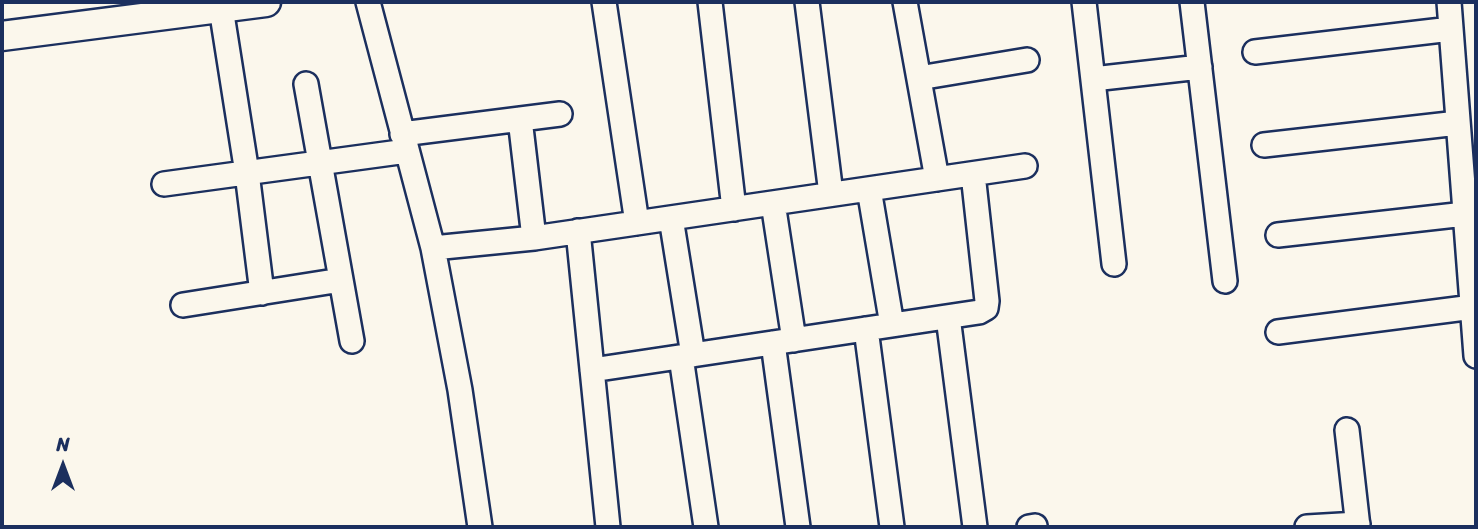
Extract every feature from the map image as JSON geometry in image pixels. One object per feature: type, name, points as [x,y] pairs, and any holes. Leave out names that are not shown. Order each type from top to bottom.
[{"type":"street","points":[[2,36],[214,6],[266,2]]},
{"type":"street","points":[[368,2],[433,248],[460,390],[480,527]]},
{"type":"street","points":[[604,2],[637,223]]},
{"type":"street","points":[[710,2],[734,209]]},
{"type":"street","points":[[807,2],[831,194]]},
{"type":"street","points":[[905,2],[937,179]]},
{"type":"street","points":[[1084,2],[1114,264]]},
{"type":"street","points":[[1192,2],[1225,281]]},
{"type":"street","points":[[1449,2],[1476,356]]},
{"type":"street","points":[[214,6],[247,173],[262,293]]},
{"type":"street","points":[[1255,52],[1451,29]]},
{"type":"street","points":[[919,78],[1027,60]]},
{"type":"street","points":[[1093,79],[1200,67]]},
{"type":"street","points":[[306,85],[352,341]]},
{"type":"street","points":[[163,184],[320,163],[405,142],[520,119],[560,114]]},
{"type":"street","points":[[520,119],[534,238]]},
{"type":"street","points":[[1264,145],[1458,123]]},
{"type":"street","points":[[433,248],[534,238],[1025,166]]},
{"type":"street","points":[[592,370],[979,312],[986,308],[987,301],[973,174]]},
{"type":"street","points":[[869,189],[892,325]]},
{"type":"street","points":[[773,203],[798,527]]},
{"type":"street","points":[[1278,235],[1465,214]]},
{"type":"street","points":[[671,218],[706,527]]},
{"type":"street","points":[[578,231],[608,527]]},
{"type":"street","points":[[183,305],[341,280]]},
{"type":"street","points":[[1278,332],[1472,307]]},
{"type":"street","points":[[948,317],[975,527]]},
{"type":"street","points":[[866,329],[892,527]]},
{"type":"street","points":[[1307,527],[1358,526],[1347,430]]},
{"type":"street","points":[[1029,527],[1035,526]]}]
